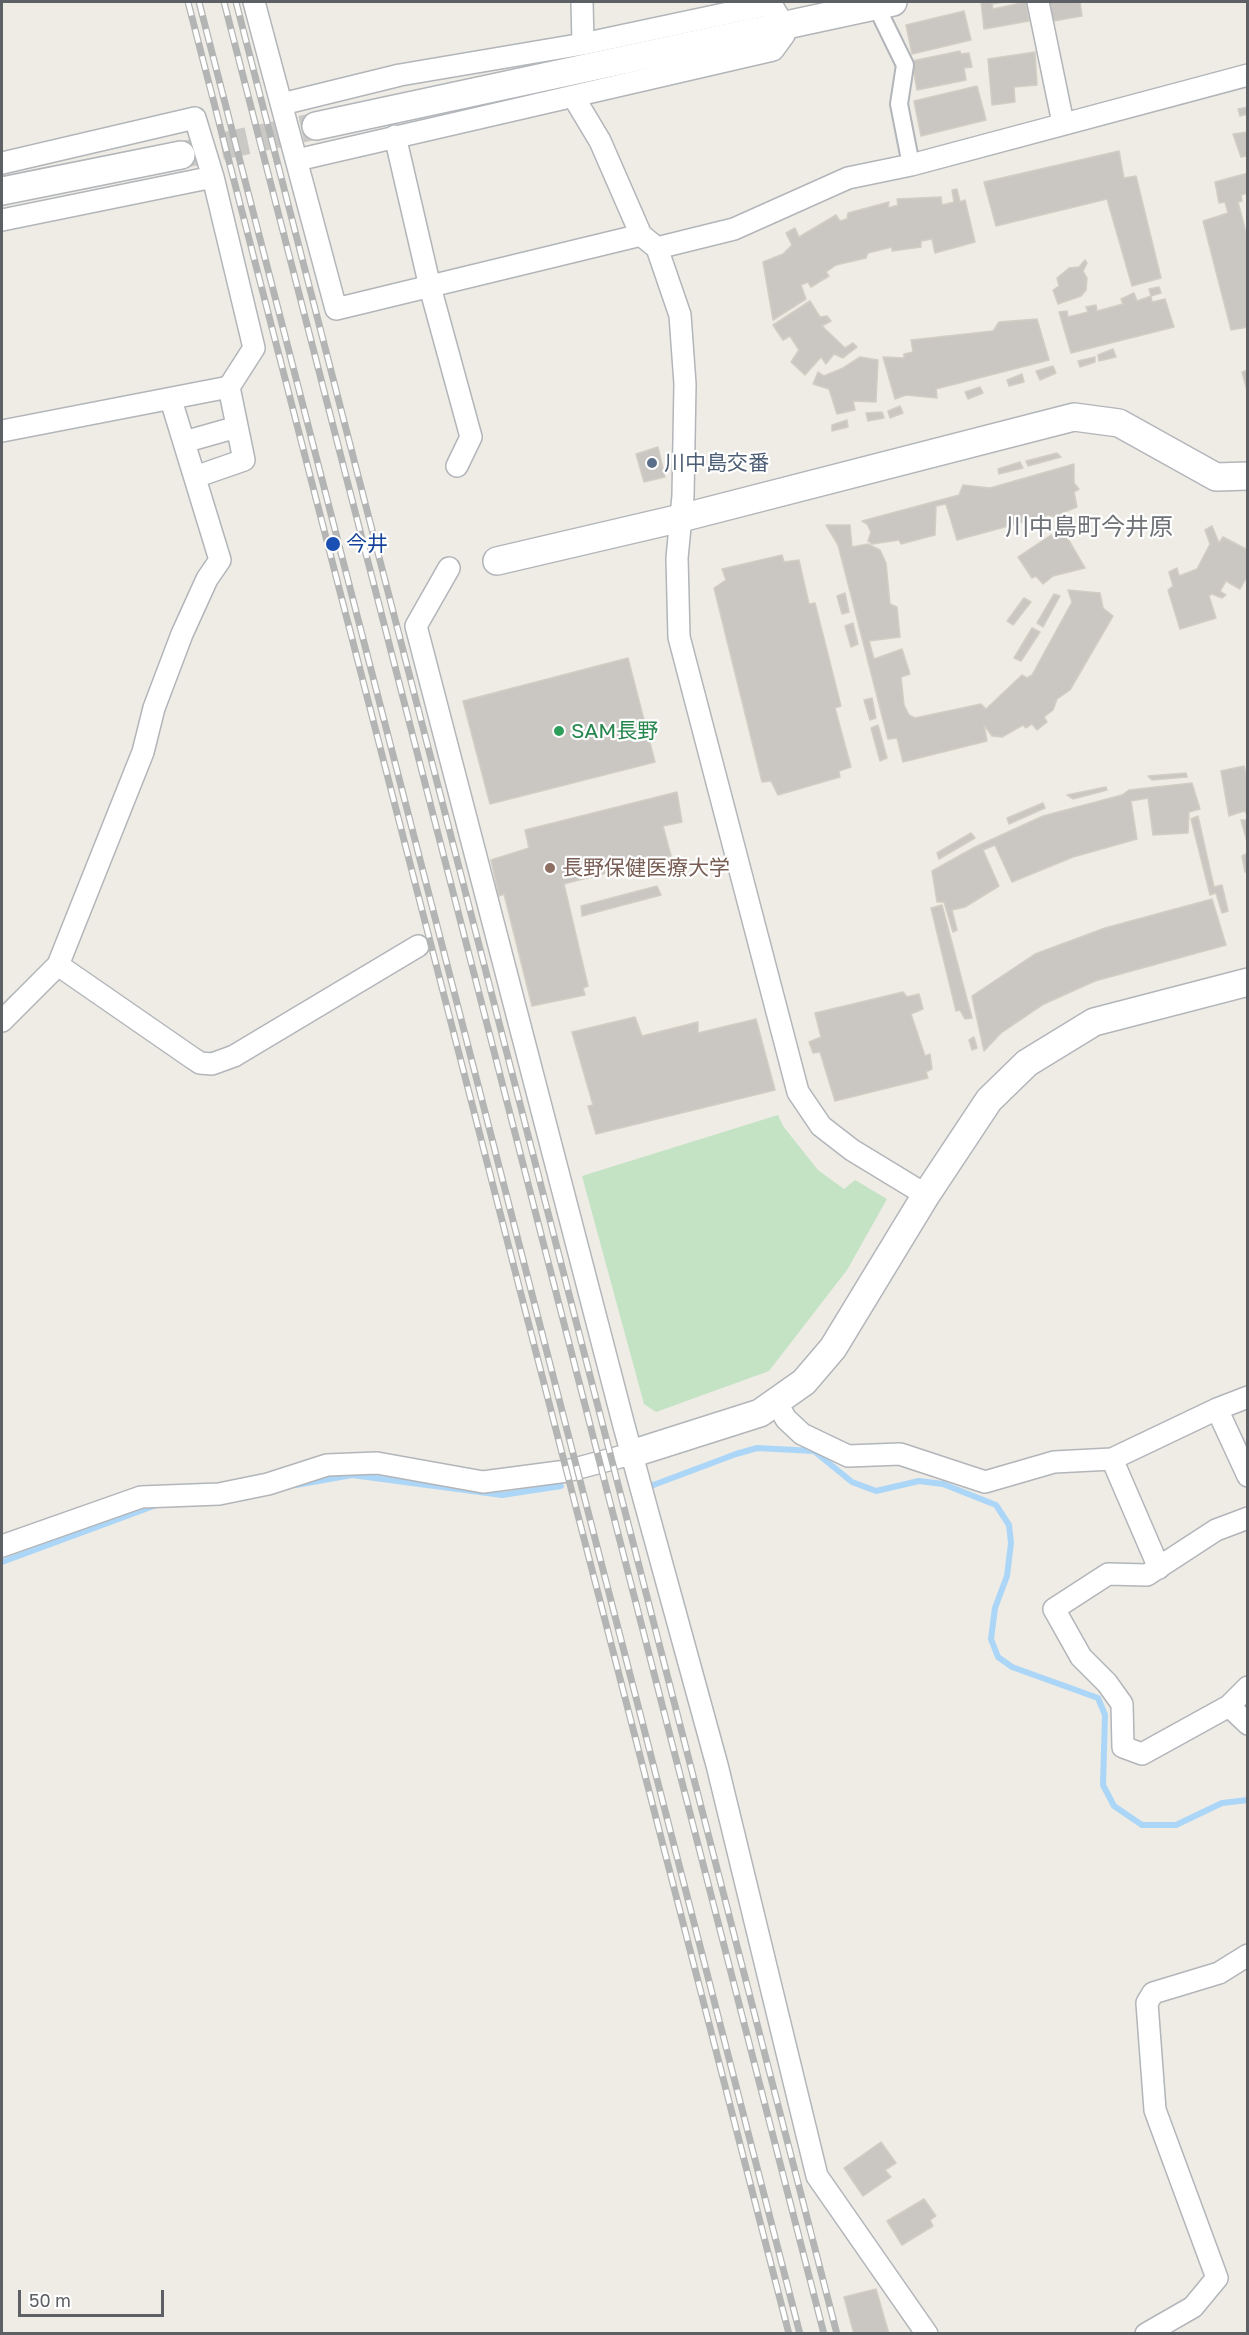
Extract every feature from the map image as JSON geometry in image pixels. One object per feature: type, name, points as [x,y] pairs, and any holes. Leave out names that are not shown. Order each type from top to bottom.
[{"type":"street","points":[[254,2],[336,309],[640,235]]},
{"type":"street","points":[[582,2],[583,44]]},
{"type":"street","points":[[1038,2],[1063,123]]},
{"type":"street","points":[[282,104],[400,75],[583,44],[771,4],[783,24],[784,35],[773,50],[395,135],[297,160]]},
{"type":"street","points":[[316,126],[783,24],[888,10],[905,64],[899,104],[911,165]]},
{"type":"street","points":[[657,248],[734,229],[848,178],[911,165],[1248,75]]},
{"type":"street","points":[[573,96],[600,141],[640,235],[657,248],[680,315],[685,384],[681,518],[677,558],[679,637],[798,1092],[821,1126],[852,1150],[926,1195]]},
{"type":"street","points":[[2,163],[195,118],[213,177],[254,348],[229,387],[244,460],[195,477]]},
{"type":"street","points":[[395,135],[430,287],[471,437],[457,466]]},
{"type":"street","points":[[2,191],[181,155]]},
{"type":"street","points":[[2,220],[213,177]]},
{"type":"street","points":[[2,431],[229,387]]},
{"type":"street","points":[[2,1021],[58,965],[143,752],[154,708],[178,644],[207,579],[220,560],[171,400]]},
{"type":"street","points":[[496,561],[681,518],[1074,417],[1119,423],[1216,477],[1248,476]]},
{"type":"street","points":[[184,442],[237,427]]},
{"type":"street","points":[[449,568],[416,626],[632,1454],[717,1765],[817,2176],[927,2334]]},
{"type":"street","points":[[58,965],[200,1063],[212,1064],[234,1056],[418,946]]},
{"type":"street","points":[[2,1546],[141,1497],[219,1494],[268,1484],[327,1465],[377,1463],[483,1482],[567,1471],[632,1454],[749,1417],[776,1402],[804,1382],[833,1348],[926,1195],[989,1100],[1027,1063],[1094,1022],[1248,982]]},
{"type":"street","points":[[776,1402],[786,1419],[802,1434],[848,1456],[900,1454],[985,1482],[1053,1462],[1112,1459],[1216,1409],[1248,1398]]},
{"type":"street","points":[[1216,1409],[1248,1476]]},
{"type":"street","points":[[1112,1459],[1159,1568]]},
{"type":"street","points":[[1248,1518],[1216,1530],[1147,1575],[1108,1574],[1054,1609],[1081,1657],[1107,1683],[1122,1704],[1123,1747],[1142,1754],[1228,1706],[1248,1687]]},
{"type":"street","points":[[1228,1706],[1248,1724]]},
{"type":"street","points":[[1146,2334],[1192,2307],[1217,2278],[1155,2110],[1147,2003],[1153,1993],[1219,1973],[1248,1955]]},
{"type":"green space","points":[[778,1115],[783,1126],[818,1170],[844,1189],[855,1180],[887,1199],[847,1270],[769,1371],[656,1412],[644,1404],[582,1176]]},
{"type":"building","points":[[981,2],[1003,2],[992,4],[993,9],[1026,2],[1029,21],[984,29]]},
{"type":"building","points":[[1044,2],[1080,2],[1082,16],[1048,22]]},
{"type":"building","points":[[964,11],[971,40],[912,54],[906,25]]},
{"type":"building","points":[[960,51],[961,54],[969,53],[972,67],[964,68],[966,80],[917,90],[912,61]]},
{"type":"building","points":[[1035,52],[1037,85],[1014,87],[1015,102],[992,105],[988,59]]},
{"type":"building","points":[[977,86],[986,120],[921,136],[914,101]]},
{"type":"building","points":[[1248,107],[1248,114],[1240,116],[1238,109]]},
{"type":"building","points":[[1248,132],[1248,156],[1241,157],[1233,134]]},
{"type":"building","points":[[1119,151],[1124,178],[1136,176],[1161,278],[1132,286],[1107,199],[996,226],[984,182]]},
{"type":"building","points":[[1248,173],[1248,193],[1241,195],[1242,201],[1238,202],[1248,240],[1248,327],[1231,330],[1203,221],[1228,213],[1225,202],[1219,203],[1215,182]]},
{"type":"building","points":[[957,189],[960,202],[965,200],[975,242],[935,253],[932,239],[921,241],[921,247],[892,251],[892,247],[868,253],[866,258],[836,265],[826,272],[829,276],[811,287],[808,282],[801,285],[806,299],[773,320],[763,262],[783,254],[792,245],[786,233],[795,228],[799,237],[836,215],[840,221],[847,219],[848,213],[889,202],[888,208],[898,205],[897,199],[941,197],[942,205],[954,202],[952,190]]},
{"type":"building","points":[[1085,260],[1087,263],[1083,271],[1087,278],[1086,290],[1081,296],[1058,304],[1053,290],[1059,286],[1057,278],[1069,268],[1079,267]]},
{"type":"building","points":[[1159,287],[1161,293],[1151,296],[1149,289]]},
{"type":"building","points":[[1134,293],[1137,301],[1151,296],[1152,302],[1165,299],[1174,327],[1071,353],[1059,312],[1067,311],[1068,317],[1088,312],[1086,307],[1096,305],[1097,311],[1123,304],[1121,299]]},
{"type":"building","points":[[810,301],[820,317],[827,316],[831,321],[822,326],[845,348],[853,343],[857,347],[843,358],[834,354],[826,364],[821,357],[805,375],[791,362],[799,350],[790,336],[783,340],[773,325]]},
{"type":"building","points":[[1037,319],[1049,360],[936,389],[937,398],[906,395],[895,399],[883,357],[904,358],[904,354],[913,352],[911,340],[993,331],[999,322]]},
{"type":"building","points":[[1113,349],[1116,357],[1099,361],[1098,355]]},
{"type":"building","points":[[860,357],[878,360],[876,402],[853,401],[855,410],[837,414],[829,389],[813,384],[818,372],[824,376]]},
{"type":"building","points":[[1095,357],[1095,362],[1080,367],[1078,361]]},
{"type":"building","points":[[1053,366],[1056,373],[1040,380],[1036,371]]},
{"type":"building","points":[[1248,370],[1248,394],[1242,372]]},
{"type":"building","points":[[1022,374],[1024,382],[1009,386],[1007,380]]},
{"type":"building","points":[[980,387],[983,393],[968,399],[965,392]]},
{"type":"building","points":[[900,406],[903,413],[890,418],[888,411]]},
{"type":"building","points":[[882,412],[884,418],[868,421],[866,413]]},
{"type":"building","points":[[847,420],[848,427],[832,431],[832,425]]},
{"type":"building","points":[[658,447],[665,477],[644,482],[636,454]]},
{"type":"building","points":[[1057,453],[1061,457],[1028,466],[1026,461]]},
{"type":"building","points":[[1020,462],[1023,468],[999,474],[998,469]]},
{"type":"building","points":[[1074,464],[1074,483],[1079,489],[1074,492],[1077,507],[1052,517],[1049,515],[957,540],[946,504],[936,506],[935,535],[901,544],[899,540],[872,544],[868,541],[871,532],[867,524],[862,521],[959,495],[963,485],[990,488]]},
{"type":"building","points":[[826,525],[850,525],[852,547],[868,544],[880,550],[886,563],[890,604],[897,607],[900,637],[869,641],[874,659],[902,649],[910,674],[901,677],[904,705],[909,715],[915,718],[981,704],[986,709],[1022,675],[1027,678],[1032,675],[1072,602],[1068,590],[1100,593],[1103,608],[1113,616],[1070,690],[1057,699],[1053,710],[1044,717],[1047,722],[1037,730],[1032,724],[1026,728],[1023,725],[1002,737],[992,736],[984,725],[987,741],[903,762],[897,738],[888,739],[838,545]]},
{"type":"building","points":[[1212,526],[1219,543],[1223,537],[1248,550],[1248,575],[1240,589],[1226,581],[1220,591],[1226,595],[1222,598],[1212,594],[1209,596],[1216,618],[1180,629],[1168,590],[1173,586],[1169,572],[1177,568],[1179,576],[1197,569],[1210,544],[1205,530]]},
{"type":"building","points":[[1064,532],[1085,568],[1053,576],[1043,584],[1036,576],[1032,578],[1018,557],[1051,535],[1053,538]]},
{"type":"building","points":[[782,555],[784,562],[799,560],[809,604],[815,603],[841,706],[835,708],[851,767],[839,771],[840,777],[778,795],[771,781],[762,782],[714,588],[726,580],[722,569]]},
{"type":"building","points":[[845,593],[849,612],[842,614],[837,596]]},
{"type":"building","points":[[1054,594],[1060,596],[1043,627],[1037,623]]},
{"type":"building","points":[[1024,598],[1031,602],[1013,625],[1007,621]]},
{"type":"building","points":[[853,623],[858,644],[851,647],[845,626]]},
{"type":"building","points":[[1032,628],[1040,632],[1021,661],[1014,658]]},
{"type":"building","name":"SAM長野","points":[[628,658],[655,762],[490,804],[463,701]]},
{"type":"building","points":[[872,698],[876,718],[870,720],[864,700]]},
{"type":"building","points":[[878,725],[887,758],[880,761],[871,728]]},
{"type":"building","points":[[1244,766],[1248,782],[1248,815],[1244,811],[1229,816],[1221,771]]},
{"type":"building","points":[[1186,773],[1187,777],[1152,780],[1148,776]]},
{"type":"building","points":[[1192,783],[1200,809],[1189,812],[1188,833],[1153,835],[1148,798],[1131,801],[1137,839],[1073,857],[1012,882],[995,845],[983,850],[999,886],[965,907],[952,910],[957,930],[953,932],[944,902],[937,902],[932,871],[975,847],[1043,816],[1122,795],[1129,790]]},
{"type":"building","points":[[1106,787],[1107,790],[1073,799],[1067,795]]},
{"type":"building","points":[[677,792],[682,822],[663,826],[671,856],[564,884],[588,986],[583,988],[585,995],[532,1006],[504,894],[499,896],[491,860],[529,848],[525,830]]},
{"type":"building","points":[[1043,803],[1045,808],[1009,824],[1007,818]]},
{"type":"building","points":[[1198,816],[1214,887],[1222,885],[1228,911],[1222,913],[1216,893],[1210,895],[1191,819]]},
{"type":"building","points":[[1241,820],[1248,820],[1248,845]]},
{"type":"building","points":[[971,833],[975,838],[939,859],[937,853]]},
{"type":"building","points":[[1248,853],[1248,872],[1245,872],[1242,856]]},
{"type":"building","points":[[657,886],[661,895],[582,916],[581,906]]},
{"type":"building","points":[[1212,899],[1226,945],[1095,981],[1044,1004],[1001,1033],[984,1051],[972,996],[1035,954],[1105,928]]},
{"type":"building","points":[[942,905],[972,1018],[965,1019],[960,1010],[956,1011],[931,908]]},
{"type":"building","points":[[903,992],[907,997],[919,994],[923,1009],[911,1014],[925,1056],[930,1054],[932,1069],[926,1072],[928,1078],[835,1101],[820,1052],[813,1053],[809,1042],[821,1037],[815,1013]]},
{"type":"building","points":[[635,1017],[642,1036],[698,1022],[698,1033],[756,1019],[775,1090],[596,1134],[588,1106],[593,1105],[572,1032]]},
{"type":"building","points":[[974,1037],[977,1048],[972,1050],[969,1040]]},
{"type":"building","points":[[881,2142],[896,2163],[885,2170],[891,2177],[863,2196],[844,2168]]},
{"type":"building","points":[[924,2199],[936,2216],[930,2220],[933,2226],[902,2245],[887,2221]]},
{"type":"building","points":[[876,2289],[889,2334],[854,2334],[844,2297]]},
{"type":"waterway","points":[[648,1487],[757,1448],[814,1451],[852,1482],[876,1491],[919,1481],[943,1484],[996,1505],[1009,1525],[1011,1543],[1007,1576],[995,1608],[991,1639],[998,1657],[1012,1667],[1098,1698],[1105,1715],[1103,1785],[1114,1806],[1142,1825],[1176,1825],[1222,1803],[1248,1800]]},
{"type":"waterway","points":[[296,1485],[352,1475],[502,1495],[561,1486]]},
{"type":"waterway","points":[[2,1562],[159,1504]]},
{"type":"tunnel","points":[[181,155],[316,126]]},
{"type":"railway","points":[[188,2],[789,2334]]},
{"type":"railway","points":[[199,2],[800,2334]]},
{"type":"railway","points":[[224,2],[824,2334]]},
{"type":"railway","points":[[236,2],[837,2334]]},
{"type":"place","name":"川中島交番","points":[[652,463]]},
{"type":"place","name":"今井","points":[[333,544]]},
{"type":"place","name":"SAM長野","points":[[559,731]]},
{"type":"place","name":"長野保健医療大学","points":[[550,868]]},
{"type":"district","name":"川中島町今井原","points":[[1089,527]]}]
